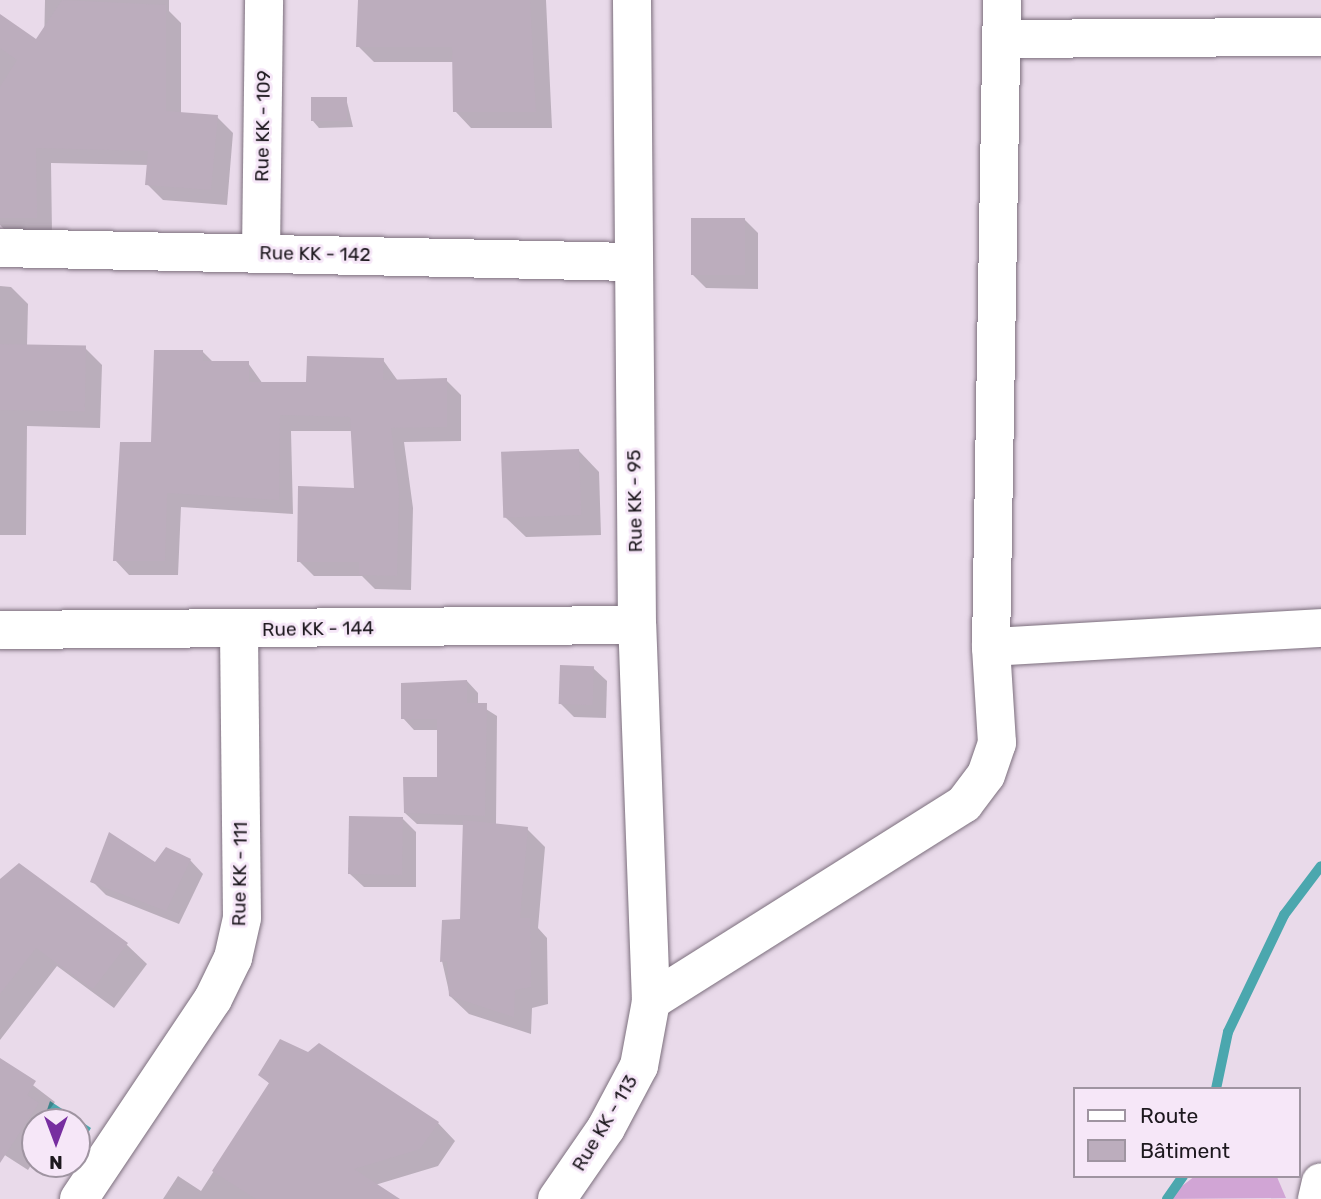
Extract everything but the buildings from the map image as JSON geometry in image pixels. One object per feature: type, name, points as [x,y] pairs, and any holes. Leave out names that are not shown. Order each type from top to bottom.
[{"type":"street","name":"Rue KK - 109","points":[[261,253],[264,0]]},
{"type":"street","name":"Rue KK - 95","points":[[632,0],[631,262],[636,625],[651,1001]]},
{"type":"street","points":[[651,1001],[964,804],[986,775],[997,743],[991,647],[1002,0]]},
{"type":"street","points":[[1002,39],[1321,37]]},
{"type":"street","name":"Rue KK - 142","points":[[0,248],[631,262]]},
{"type":"street","name":"Rue KK - 144","points":[[0,630],[636,625]]},
{"type":"street","points":[[991,647],[1321,628]]},
{"type":"street","name":"Rue KK - 111","points":[[79,1199],[213,999],[233,958],[242,918],[239,630]]},
{"type":"street","name":"Rue KK - 113","points":[[556,1199],[606,1128],[639,1066],[651,1001]]},
{"type":"street","points":[[1317,1199],[1321,1181]]},
{"type":"shaded area","points":[[1192,1178],[1277,1178],[1286,1198],[1165,1199]]},
{"type":"water","points":[[50,1101],[61,1108],[48,1108]]},
{"type":"waterway","points":[[1216,1087],[1228,1032],[1284,915],[1321,866]]},
{"type":"waterway","points":[[1167,1199],[1182,1178]]}]
